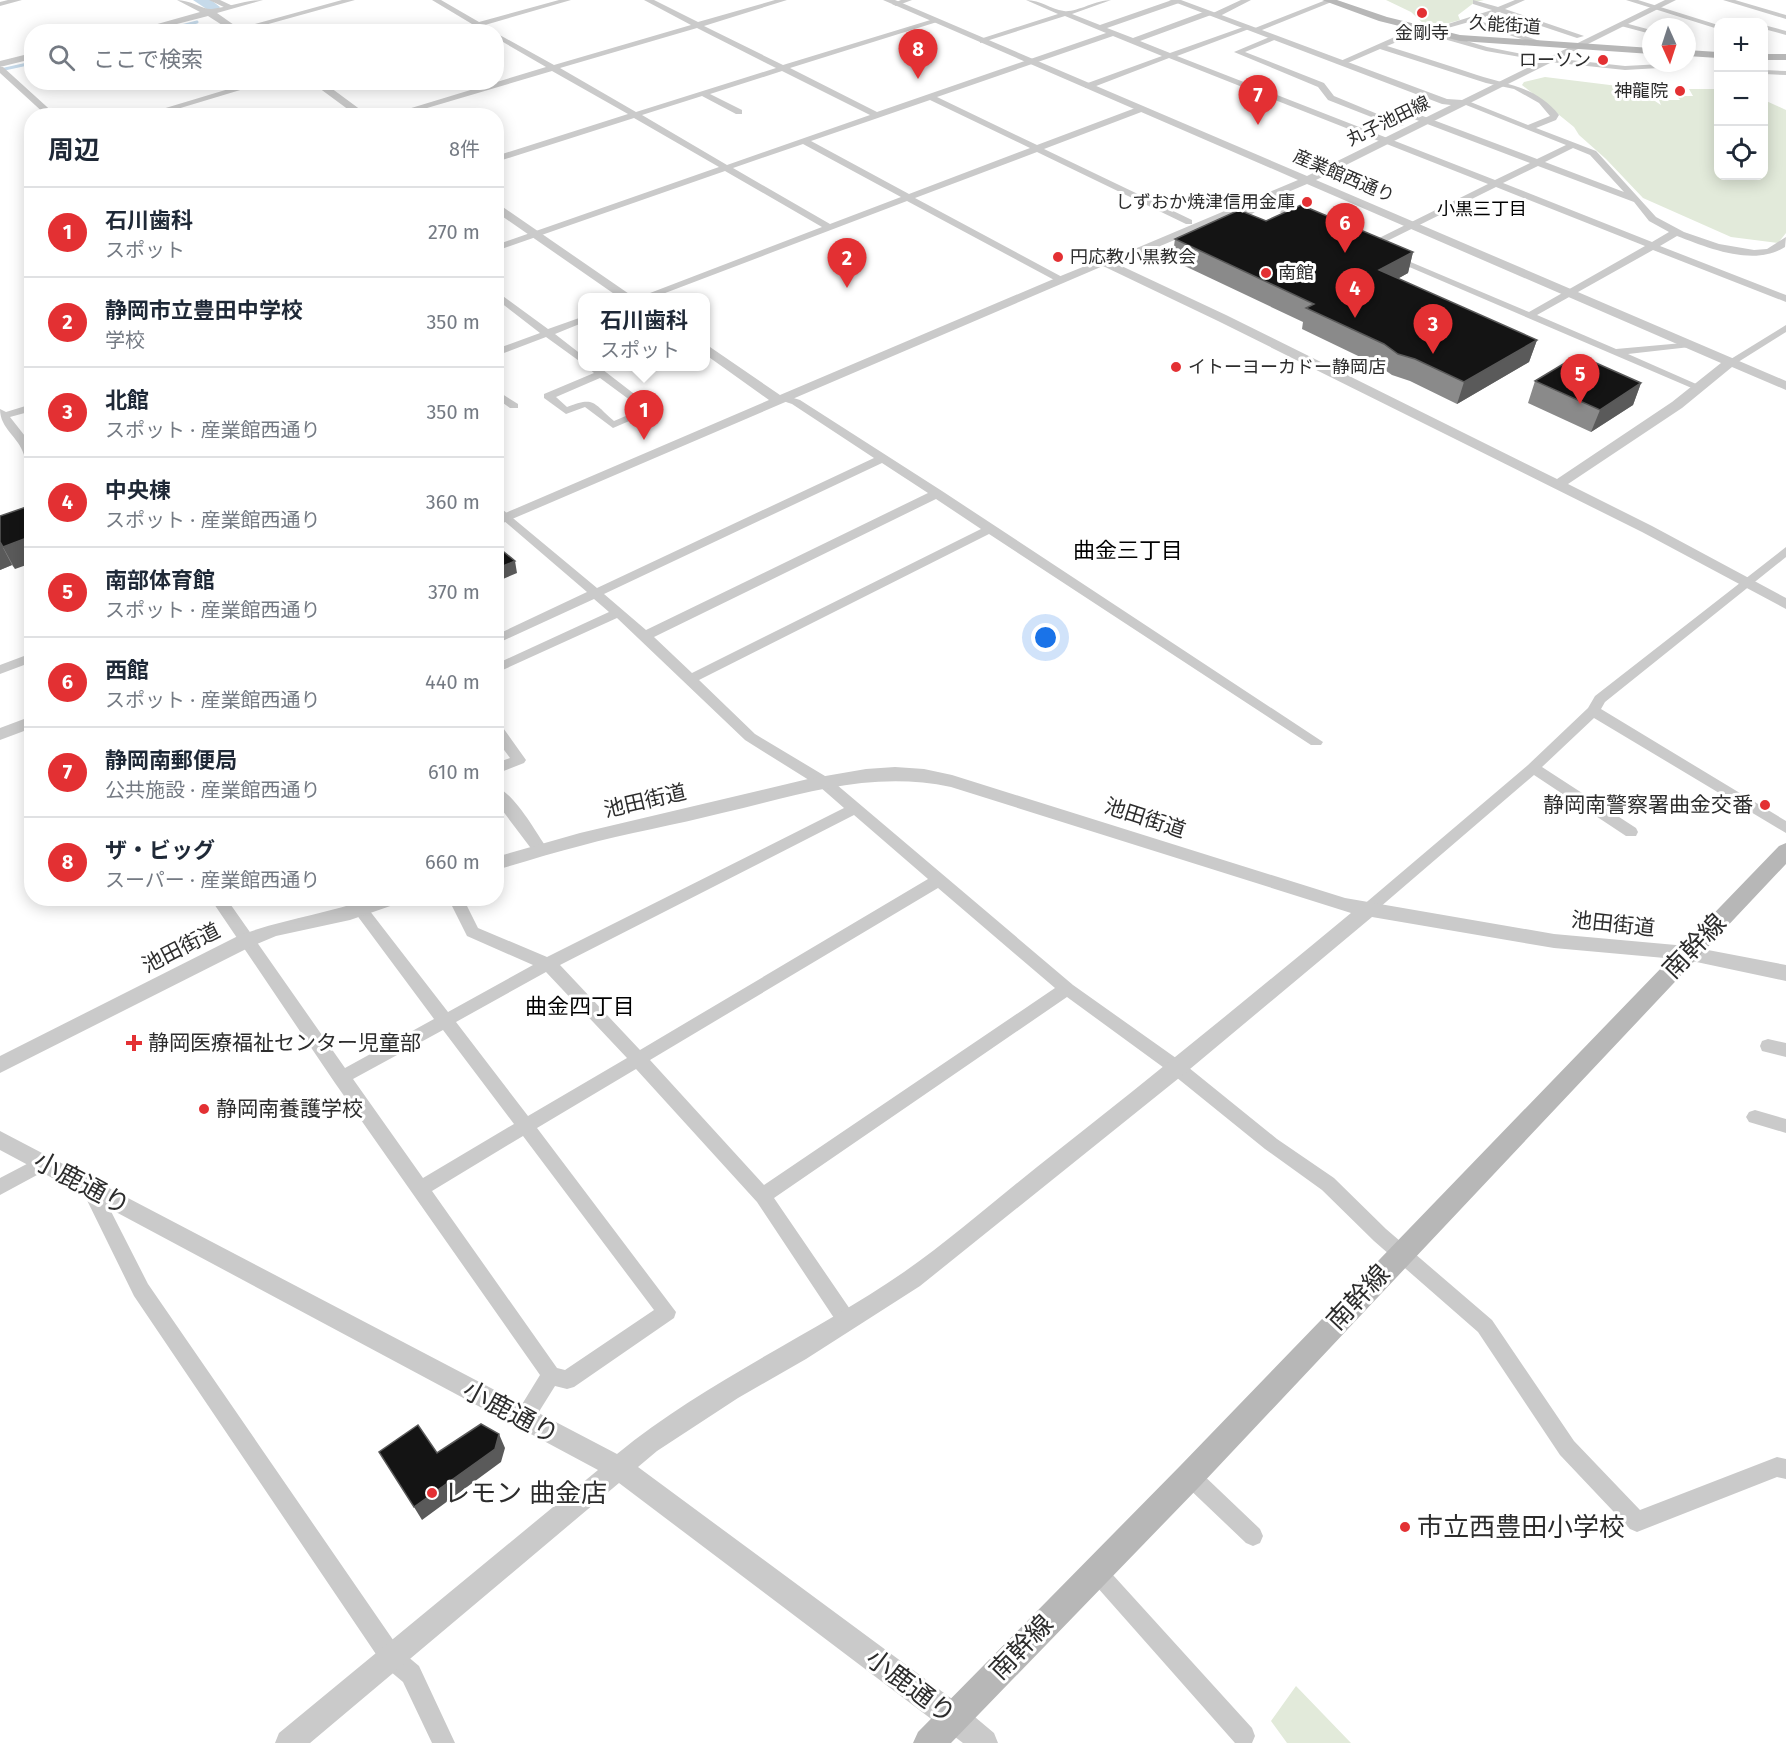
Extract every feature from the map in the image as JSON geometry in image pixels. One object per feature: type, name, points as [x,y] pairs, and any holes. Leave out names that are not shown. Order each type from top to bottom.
[{"type":"main road","name":"久能街道","points":[[1328,1],[1430,32],[1460,38],[1563,45],[1580,41],[1642,50]]},
{"type":"main road","points":[[1696,54],[1714,55]]},
{"type":"main road","points":[[1768,57],[1786,57]]},
{"type":"main road","name":"南幹線","points":[[929,1743],[1190,1476],[1401,1252],[1786,851]]},
{"type":"street","points":[[0,4],[18,0]]},
{"type":"street","points":[[181,0],[209,13],[225,24]]},
{"type":"street","points":[[213,0],[231,7]]},
{"type":"street","points":[[165,24],[259,0]]},
{"type":"street","points":[[261,24],[351,0]]},
{"type":"street","points":[[436,0],[478,24],[567,0]]},
{"type":"street","points":[[648,0],[878,116]]},
{"type":"street","points":[[504,82],[783,0]]},
{"type":"street","points":[[891,2],[908,0]]},
{"type":"street","points":[[1030,0],[1786,299]]},
{"type":"street","points":[[983,41],[1107,0]]},
{"type":"street","points":[[1132,41],[1247,0]]},
{"type":"street","points":[[1340,63],[1379,46],[1470,20],[1521,0]]},
{"type":"street","points":[[1630,0],[1651,4],[1714,25]]},
{"type":"street","name":"丸子池田線","points":[[504,519],[781,399],[1061,280],[1128,255],[1302,178],[1391,142],[1552,60],[1580,41],[1651,4],[1672,0]]},
{"type":"street","points":[[1727,0],[1786,17]]},
{"type":"street","points":[[1100,28],[1174,1],[1446,102],[1465,103],[1573,145],[1600,159],[1655,221],[1677,232],[1706,242],[1749,252],[1780,248],[1786,240]]},
{"type":"street","points":[[1088,86],[1328,1]]},
{"type":"street","name":"産業館西通り","points":[[891,2],[1786,386]]},
{"type":"street","points":[[1476,2],[1580,41]]},
{"type":"street","name":"丸子池田線","points":[[1580,41],[1624,24],[1651,4]]},
{"type":"street","points":[[504,156],[934,20]]},
{"type":"street","points":[[1470,20],[1540,44]]},
{"type":"street","points":[[1624,24],[1642,29]]},
{"type":"street","points":[[1768,28],[1786,33]]},
{"type":"street","points":[[1430,32],[1486,49],[1538,58]]},
{"type":"street","points":[[504,245],[1113,33]]},
{"type":"street","points":[[1275,38],[1238,52],[1321,85],[1331,98],[1400,124]]},
{"type":"street","points":[[504,39],[829,227]]},
{"type":"street","name":"丸子池田線","points":[[1191,226],[1260,201],[1400,124],[1563,45]]},
{"type":"street","points":[[1379,46],[1489,81],[1507,82],[1522,88],[1553,112],[1553,118],[1530,128]]},
{"type":"street","points":[[0,64],[24,58]]},
{"type":"street","points":[[1552,60],[1625,68],[1642,67]]},
{"type":"street","points":[[0,69],[24,89]]},
{"type":"street","points":[[1768,72],[1786,73]]},
{"type":"street","points":[[19,84],[24,83]]},
{"type":"street","points":[[25,90],[44,108]]},
{"type":"street","points":[[171,108],[235,90]]},
{"type":"street","points":[[327,90],[353,108]]},
{"type":"street","points":[[415,108],[476,90]]},
{"type":"street","points":[[702,93],[739,112]]},
{"type":"street","points":[[931,97],[1191,226]]},
{"type":"street","points":[[653,293],[910,198],[1141,109]]},
{"type":"street","points":[[1417,117],[1637,200]]},
{"type":"street","points":[[804,141],[1061,280]]},
{"type":"street","points":[[1368,247],[1573,145]]},
{"type":"street","points":[[1260,201],[1314,224]]},
{"type":"street","points":[[504,212],[623,293]]},
{"type":"street","points":[[1529,316],[1677,232]]},
{"type":"street","points":[[1357,242],[1698,387]]},
{"type":"street","points":[[1103,263],[1222,318],[1558,485],[1786,604]]},
{"type":"street","points":[[504,300],[578,357]]},
{"type":"street","points":[[504,350],[578,322]]},
{"type":"street","points":[[1558,485],[1677,405],[1731,362],[1786,328]]},
{"type":"street","points":[[1614,352],[1690,344]]},
{"type":"street","points":[[710,353],[781,399],[796,402],[884,458],[1316,742]]},
{"type":"street","points":[[597,371],[650,410],[613,425],[586,403],[566,411],[548,396],[601,374]]},
{"type":"street","points":[[504,399],[514,406]]},
{"type":"street","points":[[24,408],[1,415],[24,443]]},
{"type":"street","points":[[504,636],[884,458]]},
{"type":"street","points":[[645,636],[938,493]]},
{"type":"street","points":[[504,522],[597,594],[645,636],[750,736],[825,783],[1067,989],[1178,1068],[1271,1144],[1328,1184],[1485,1326],[1567,1448],[1637,1522],[1777,1467],[1786,1469]]},
{"type":"street","points":[[691,679],[990,529]]},
{"type":"street","points":[[289,1743],[619,1468],[682,1420],[847,1321],[912,1279],[1178,1068],[1533,768],[1593,711],[1600,699],[1786,551]]},
{"type":"street","points":[[504,665],[618,613]]},
{"type":"street","points":[[0,670],[24,660]]},
{"type":"street","points":[[1593,711],[1786,828]]},
{"type":"street","points":[[0,734],[24,724]]},
{"type":"street","points":[[504,739],[519,760],[504,766]]},
{"type":"street","points":[[1533,768],[1631,832]]},
{"type":"street","name":"池田街道","points":[[504,862],[580,839],[825,783],[887,773],[932,775],[1367,910],[1554,940],[1687,953],[1786,973]]},
{"type":"street","points":[[504,801],[541,851]]},
{"type":"street","points":[[341,1078],[548,964],[854,809]]},
{"type":"street","points":[[420,1190],[939,880]]},
{"type":"street","points":[[222,906],[551,1375],[567,1380],[667,1312],[527,1125],[361,910]]},
{"type":"street","name":"池田街道","points":[[0,1065],[245,941],[273,930],[372,906]]},
{"type":"street","points":[[460,906],[472,932],[548,964],[637,1059],[763,1196],[847,1321]]},
{"type":"street","points":[[763,1196],[1067,989]]},
{"type":"street","points":[[1768,1046],[1786,1050]]},
{"type":"street","points":[[1755,1117],[1786,1126]]},
{"type":"street","name":"小鹿通り","points":[[0,1140],[619,1468],[953,1717],[984,1743]]},
{"type":"street","points":[[0,1188],[44,1163]]},
{"type":"street","points":[[89,1186],[141,1290],[392,1658],[411,1674],[444,1743]]},
{"type":"street","points":[[523,1419],[551,1375]]},
{"type":"street","points":[[1190,1476],[1252,1536]]},
{"type":"street","points":[[1096,1571],[1244,1736]]},
{"type":"green space","points":[[1386,0],[1484,0],[1475,2],[1458,15],[1460,20],[1431,28],[1411,12]]},
{"type":"green space","points":[[1545,77],[1626,87],[1643,93],[1661,105],[1659,100],[1680,100],[1677,96],[1693,96],[1689,89],[1714,89],[1714,180],[1768,180],[1768,102],[1786,110],[1786,233],[1778,243],[1731,237],[1643,198],[1606,159],[1579,135],[1574,127],[1522,85],[1524,82]]},
{"type":"green space","points":[[1296,1686],[1351,1743],[1287,1743],[1271,1721]]},
{"type":"building","points":[[1301,205],[1413,252],[1379,270],[1537,340],[1464,382],[1415,359],[1398,354],[1384,344],[1306,308],[1314,304],[1175,239],[1239,210],[1266,221]]},
{"type":"building","points":[[1578,355],[1641,383],[1600,410],[1535,381]]},
{"type":"building","points":[[24,508],[24,539],[3,547],[0,542],[0,516]]},
{"type":"building","points":[[504,552],[515,561],[504,566]]},
{"type":"building","name":"レモン 曲金店","points":[[481,1424],[499,1434],[495,1449],[414,1507],[379,1452],[418,1425],[437,1453]]},
{"type":"waterway","points":[[200,0],[213,7]]},
{"type":"waterway","points":[[189,24],[197,22]]},
{"type":"waterway","points":[[0,70],[24,65]]},
{"type":"place","name":"金剛寺","points":[[1422,13]]},
{"type":"place","name":"ローソン","points":[[1603,60]]},
{"type":"place","name":"ザ・ビッグ","points":[[918,79]]},
{"type":"place","name":"神龍院","points":[[1680,91]]},
{"type":"place","name":"静岡南郵便局","points":[[1258,125]]},
{"type":"place","name":"しずおか焼津信用金庫","points":[[1307,202]]},
{"type":"place","name":"西館","points":[[1345,253]]},
{"type":"place","name":"円応教小黒教会","points":[[1058,257]]},
{"type":"place","name":"南館","points":[[1266,273]]},
{"type":"place","name":"静岡市立豊田中学校","points":[[847,288]]},
{"type":"place","name":"中央棟","points":[[1355,318]]},
{"type":"place","name":"北館","points":[[1433,354]]},
{"type":"place","name":"イトーヨーカドー静岡店","points":[[1176,367]]},
{"type":"place","name":"南部体育館","points":[[1580,404]]},
{"type":"place","name":"石川歯科","points":[[644,440]]},
{"type":"place","name":"静岡南警察署曲金交番","points":[[1765,805]]},
{"type":"place","name":"静岡医療福祉センター児童部","points":[[134,1043]]},
{"type":"place","name":"静岡南養護学校","points":[[204,1109]]},
{"type":"place","name":"レモン 曲金店","points":[[432,1493]]},
{"type":"place","name":"市立西豊田小学校","points":[[1405,1527]]},
{"type":"district","name":"小黒三丁目","points":[[1482,209]]},
{"type":"district","name":"曲金三丁目","points":[[1128,550]]},
{"type":"district","name":"曲金四丁目","points":[[580,1006]]}]
